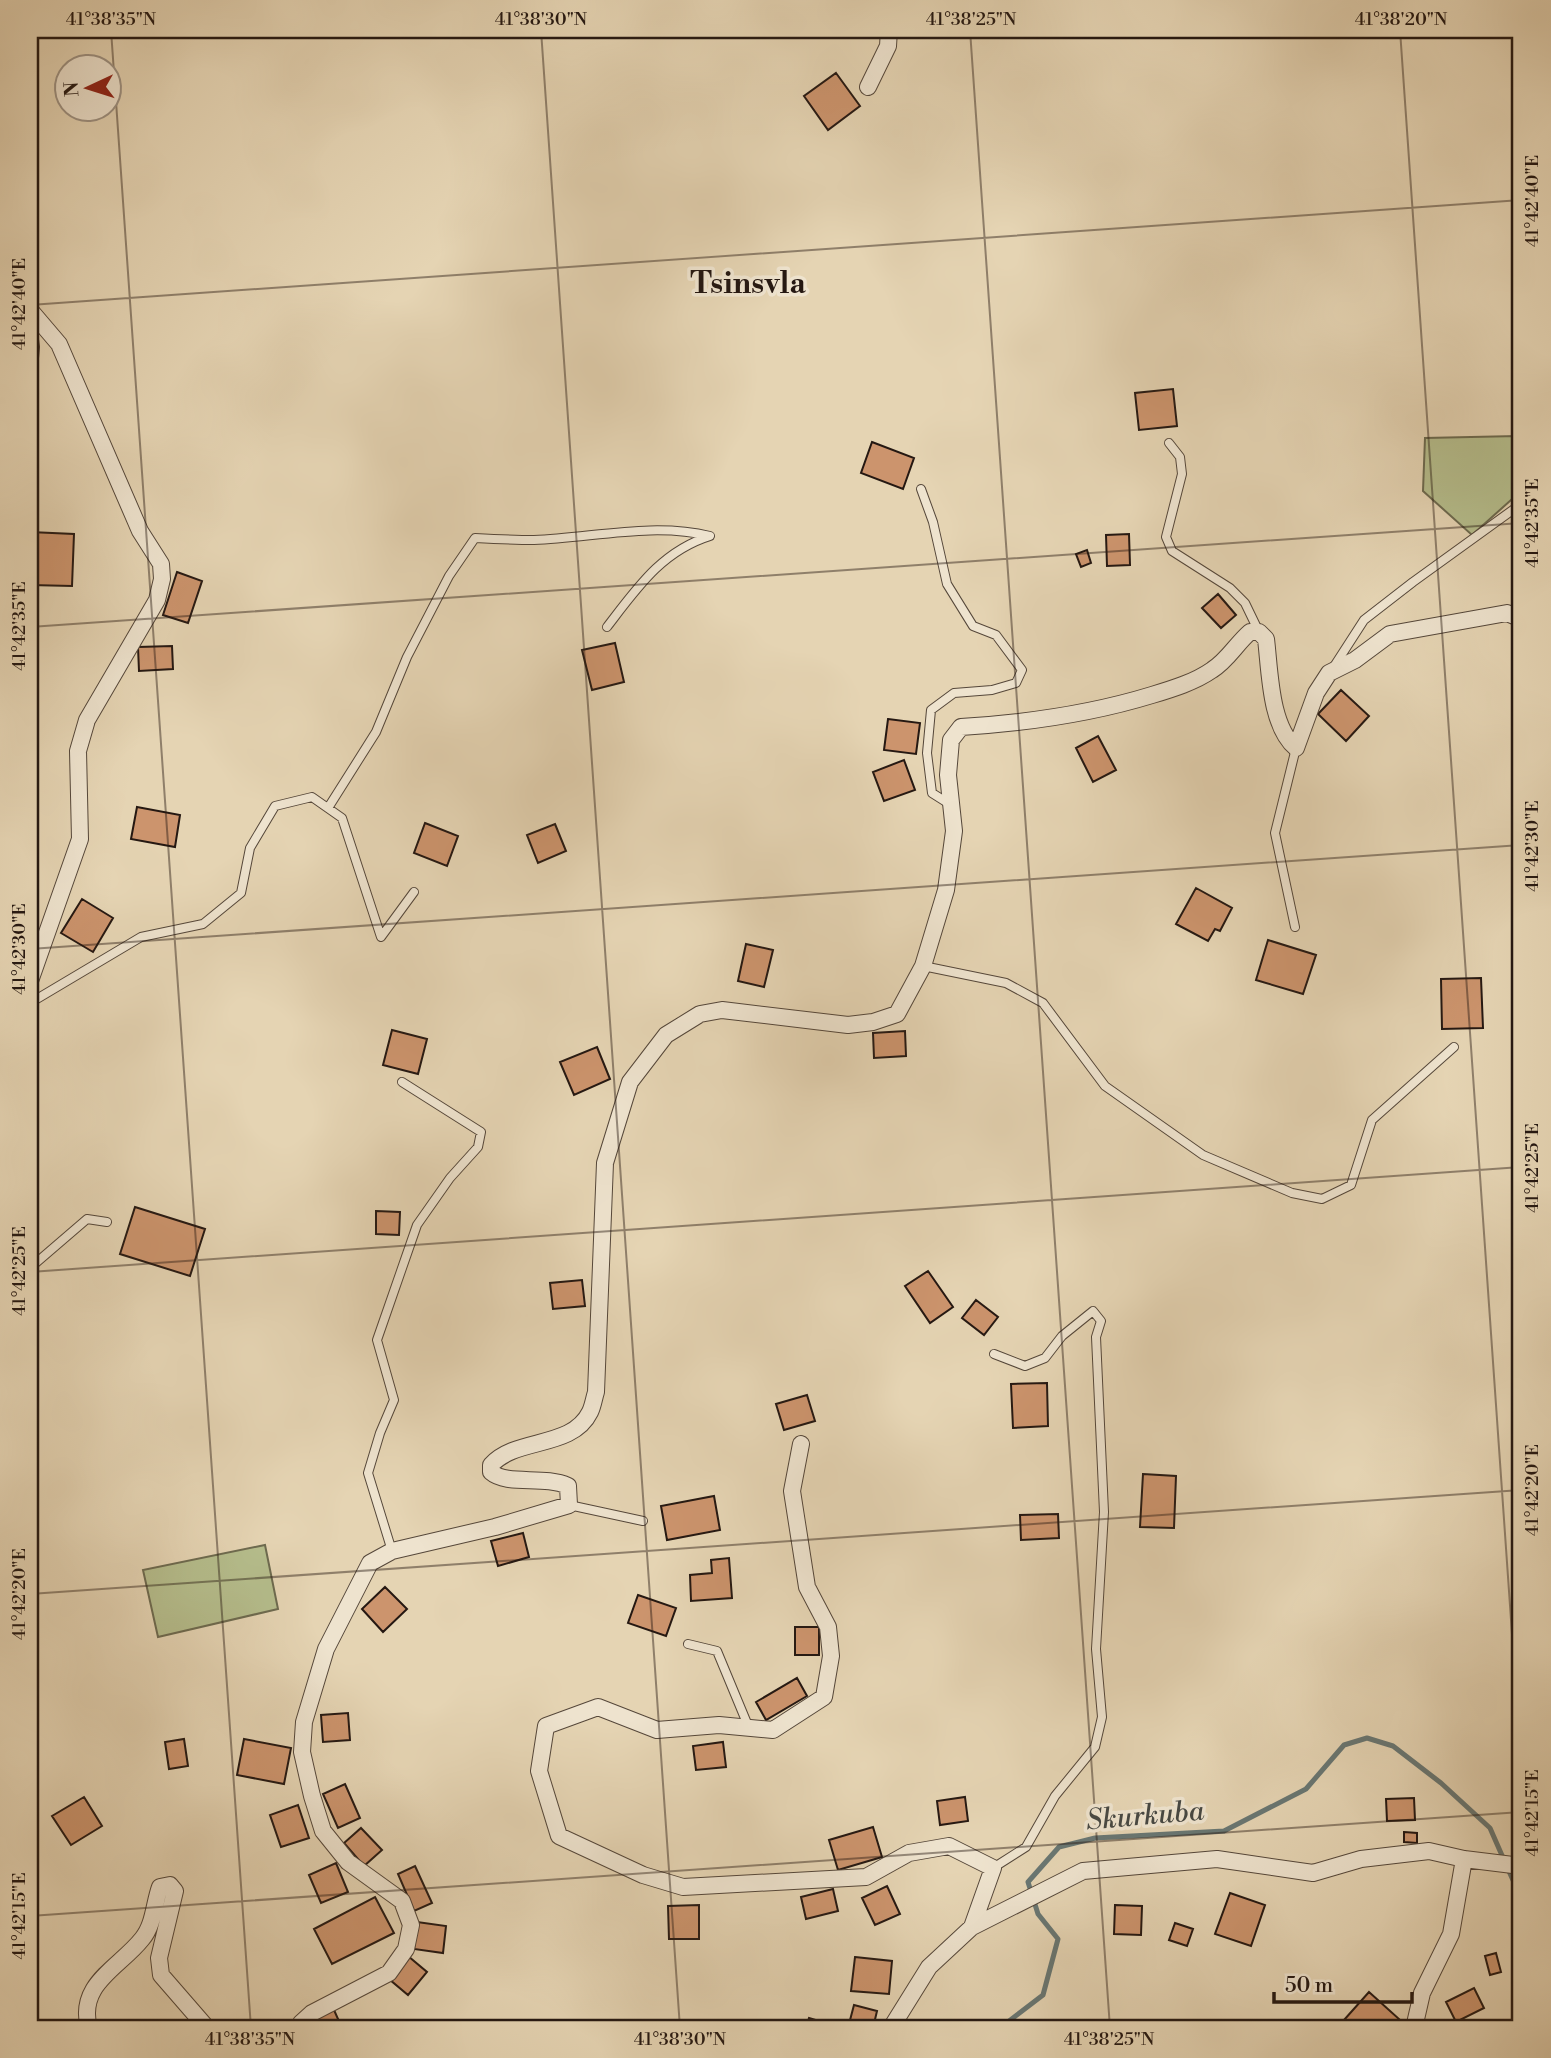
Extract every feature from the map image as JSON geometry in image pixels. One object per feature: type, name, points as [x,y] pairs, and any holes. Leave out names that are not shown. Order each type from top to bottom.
[{"type":"street","points":[[868,87],[888,46],[889,30]]},
{"type":"street","points":[[30,310],[59,344],[140,531],[161,564],[162,579],[157,600],[88,720],[78,751],[80,839],[30,981]]},
{"type":"street","points":[[299,2028],[301,2022],[312,2012],[389,1973],[406,1949],[411,1925],[402,1901],[348,1862],[323,1831],[312,1796],[302,1752],[304,1721],[326,1649],[370,1563],[392,1551],[495,1527],[569,1505],[568,1486],[541,1479],[498,1477],[491,1472],[491,1465],[499,1457],[561,1436],[581,1425],[590,1413],[596,1391],[605,1163],[630,1082],[666,1035],[700,1014],[722,1010],[848,1025],[873,1022],[897,1014],[923,966],[946,890],[954,831],[948,775],[951,740],[961,727],[1048,719],[1108,708],[1170,690],[1211,671],[1230,656],[1250,632],[1259,632],[1266,639],[1277,719],[1286,740],[1296,748],[1316,693],[1329,673],[1355,660],[1390,634],[1507,613],[1521,619]]},
{"type":"street","points":[[801,1444],[792,1491],[807,1587],[828,1627],[831,1656],[824,1696],[773,1730],[719,1725],[657,1730],[598,1707],[547,1726],[539,1771],[559,1836],[643,1875],[683,1887],[866,1877],[909,1853],[949,1846],[993,1868],[972,1927]]},
{"type":"street","points":[[891,2028],[929,1967],[972,1927],[1083,1871],[1217,1859],[1313,1873],[1361,1859],[1429,1851],[1464,1859],[1519,1866]]},
{"type":"street","points":[[1414,2028],[1422,1993],[1451,1934],[1464,1859]]},
{"type":"street","points":[[89,2028],[86,2004],[91,1994],[101,1978],[144,1937],[160,1887],[170,1885],[175,1891],[159,1958],[161,1975],[207,2028]]},
{"type":"lane","points":[[30,310],[36,347],[30,402]]},
{"type":"lane","points":[[1169,443],[1180,457],[1182,474],[1166,537],[1172,551],[1230,588],[1245,603],[1259,632]]},
{"type":"lane","points":[[921,489],[933,522],[947,584],[973,626],[996,635],[1021,670],[1016,683],[992,690],[954,693],[931,710],[927,752],[932,793],[951,805]]},
{"type":"lane","points":[[1329,673],[1364,620],[1521,504]]},
{"type":"lane","points":[[328,808],[376,732],[407,657],[449,576],[475,538],[534,540],[628,531],[692,531],[710,536],[692,541],[648,574],[607,627]]},
{"type":"lane","points":[[1295,927],[1275,833],[1296,748]]},
{"type":"lane","points":[[30,1003],[141,937],[203,924],[213,916],[241,893],[250,848],[275,806],[312,797],[342,818],[381,937],[414,892]]},
{"type":"lane","points":[[923,966],[1006,983],[1043,1003],[1105,1086],[1203,1155],[1292,1193],[1322,1199],[1351,1185],[1372,1120],[1454,1047]]},
{"type":"lane","points":[[392,1551],[369,1473],[380,1433],[394,1400],[377,1340],[417,1225],[450,1178],[478,1147],[481,1132],[402,1082]]},
{"type":"lane","points":[[30,1268],[87,1219],[107,1222]]},
{"type":"lane","points":[[993,1868],[1026,1847],[1055,1796],[1095,1747],[1102,1717],[1096,1649],[1104,1511],[1096,1337],[1101,1321],[1093,1311],[1062,1336],[1045,1357],[1025,1366],[995,1354]]},
{"type":"lane","points":[[569,1505],[643,1521]]},
{"type":"lane","points":[[688,1644],[717,1651],[749,1728]]},
{"type":"green space","points":[[1517,436],[1521,459],[1521,491],[1472,535],[1423,491],[1425,438]]},
{"type":"green space","points":[[265,1545],[278,1609],[158,1637],[143,1570]]},
{"type":"building","points":[[836,73],[860,106],[828,130],[804,96]]},
{"type":"building","points":[[1173,389],[1177,426],[1139,430],[1135,393]]},
{"type":"building","points":[[872,442],[914,458],[903,489],[861,473]]},
{"type":"building","points":[[30,532],[74,534],[72,586],[30,585]]},
{"type":"building","points":[[1129,534],[1130,565],[1107,566],[1106,535]]},
{"type":"building","points":[[1087,550],[1091,563],[1081,567],[1076,554]]},
{"type":"building","points":[[177,572],[202,581],[188,623],[163,615]]},
{"type":"building","points":[[1218,594],[1236,615],[1221,628],[1202,608]]},
{"type":"building","points":[[615,643],[624,682],[592,690],[582,650]]},
{"type":"building","points":[[172,646],[173,669],[139,671],[138,647]]},
{"type":"building","points":[[1341,690],[1369,716],[1346,741],[1318,714]]},
{"type":"building","points":[[888,719],[920,723],[916,754],[884,750]]},
{"type":"building","points":[[1098,736],[1116,770],[1093,782],[1076,748]]},
{"type":"building","points":[[904,760],[915,790],[884,801],[873,772]]},
{"type":"building","points":[[137,807],[180,815],[175,847],[131,839]]},
{"type":"building","points":[[425,823],[458,836],[447,866],[414,853]]},
{"type":"building","points":[[555,824],[566,851],[538,863],[527,835]]},
{"type":"building","points":[[1196,888],[1232,908],[1220,931],[1215,929],[1208,941],[1176,924]]},
{"type":"building","points":[[82,899],[113,918],[93,952],[61,933]]},
{"type":"building","points":[[1268,940],[1316,955],[1303,994],[1256,980]]},
{"type":"building","points":[[746,944],[773,950],[764,987],[738,981]]},
{"type":"building","points":[[1481,978],[1483,1028],[1442,1029],[1441,979]]},
{"type":"building","points":[[392,1030],[427,1039],[418,1074],[383,1065]]},
{"type":"building","points":[[905,1031],[906,1056],[874,1058],[873,1033]]},
{"type":"building","points":[[597,1047],[610,1079],[574,1095],[560,1062]]},
{"type":"building","points":[[135,1207],[205,1229],[190,1276],[120,1254]]},
{"type":"building","points":[[376,1211],[400,1212],[399,1235],[376,1234]]},
{"type":"building","points":[[928,1271],[953,1307],[930,1323],[905,1286]]},
{"type":"building","points":[[582,1280],[585,1306],[553,1309],[550,1283]]},
{"type":"building","points":[[976,1300],[998,1317],[984,1335],[962,1318]]},
{"type":"building","points":[[1047,1383],[1048,1426],[1013,1428],[1011,1384]]},
{"type":"building","points":[[807,1395],[815,1421],[784,1430],[776,1404]]},
{"type":"building","points":[[1143,1474],[1176,1476],[1174,1528],[1140,1527]]},
{"type":"building","points":[[714,1496],[720,1530],[667,1540],[661,1506]]},
{"type":"building","points":[[1058,1514],[1059,1538],[1021,1540],[1020,1515]]},
{"type":"building","points":[[523,1533],[529,1557],[498,1566],[491,1541]]},
{"type":"building","points":[[729,1558],[732,1598],[691,1601],[690,1575],[712,1573],[711,1560]]},
{"type":"building","points":[[385,1587],[407,1609],[383,1632],[362,1609]]},
{"type":"building","points":[[638,1595],[676,1608],[666,1636],[628,1623]]},
{"type":"building","points":[[795,1627],[819,1627],[819,1655],[795,1655]]},
{"type":"building","points":[[797,1678],[807,1696],[766,1720],[756,1702]]},
{"type":"building","points":[[348,1713],[350,1740],[323,1742],[321,1715]]},
{"type":"building","points":[[184,1739],[188,1766],[169,1769],[165,1742]]},
{"type":"building","points":[[244,1739],[291,1748],[284,1784],[237,1775]]},
{"type":"building","points":[[723,1742],[726,1767],[696,1770],[693,1746]]},
{"type":"building","points":[[345,1784],[360,1818],[338,1828],[323,1794]]},
{"type":"building","points":[[84,1797],[102,1826],[71,1845],[52,1816]]},
{"type":"building","points":[[965,1797],[968,1821],[940,1825],[937,1801]]},
{"type":"building","points":[[1414,1798],[1415,1820],[1387,1821],[1386,1799]]},
{"type":"building","points":[[298,1805],[309,1838],[281,1847],[270,1815]]},
{"type":"building","points":[[873,1827],[882,1857],[838,1870],[829,1840]]},
{"type":"building","points":[[361,1828],[382,1850],[364,1866],[344,1843]]},
{"type":"building","points":[[1404,1832],[1417,1833],[1417,1843],[1404,1842]]},
{"type":"building","points":[[336,1863],[348,1892],[321,1903],[309,1875]]},
{"type":"building","points":[[415,1866],[432,1903],[414,1911],[398,1874]]},
{"type":"building","points":[[887,1886],[900,1914],[875,1925],[862,1898]]},
{"type":"building","points":[[833,1889],[838,1911],[806,1919],[801,1897]]},
{"type":"building","points":[[1230,1893],[1265,1905],[1251,1946],[1215,1934]]},
{"type":"building","points":[[375,1897],[394,1933],[332,1964],[314,1929]]},
{"type":"building","points":[[699,1905],[699,1939],[669,1939],[668,1906]]},
{"type":"building","points":[[1115,1905],[1142,1906],[1141,1935],[1114,1934]]},
{"type":"building","points":[[417,1922],[446,1926],[443,1953],[414,1949]]},
{"type":"building","points":[[1175,1923],[1193,1929],[1187,1946],[1169,1940]]},
{"type":"building","points":[[1496,1953],[1501,1972],[1490,1975],[1485,1956]]},
{"type":"building","points":[[408,1956],[427,1972],[408,1995],[389,1979]]},
{"type":"building","points":[[855,1957],[892,1961],[889,1994],[851,1991]]},
{"type":"building","points":[[1474,1988],[1484,2008],[1456,2022],[1446,2002]]},
{"type":"building","points":[[1369,1992],[1399,2019],[1391,2028],[1352,2028],[1344,2020]]},
{"type":"building","points":[[854,2005],[877,2011],[873,2028],[849,2024]]},
{"type":"building","points":[[334,2010],[342,2028],[307,2028],[305,2023]]},
{"type":"building","points":[[809,2018],[842,2028],[806,2028]]},
{"type":"waterway","name":"Skurkuba","points":[[1000,2028],[1043,1995],[1058,1939],[1038,1914],[1028,1882],[1059,1847],[1095,1838],[1224,1831],[1306,1789],[1344,1745],[1367,1738],[1393,1746],[1441,1783],[1490,1828],[1504,1860]]},
{"type":"waterway","name":"Skurkuba","points":[[1508,1869],[1521,1898]]},
{"type":"waterway","name":"Skurkuba","points":[[946,2028],[975,2028]]},
{"type":"district","name":"Tsinsvla","points":[[748,284]]}]
